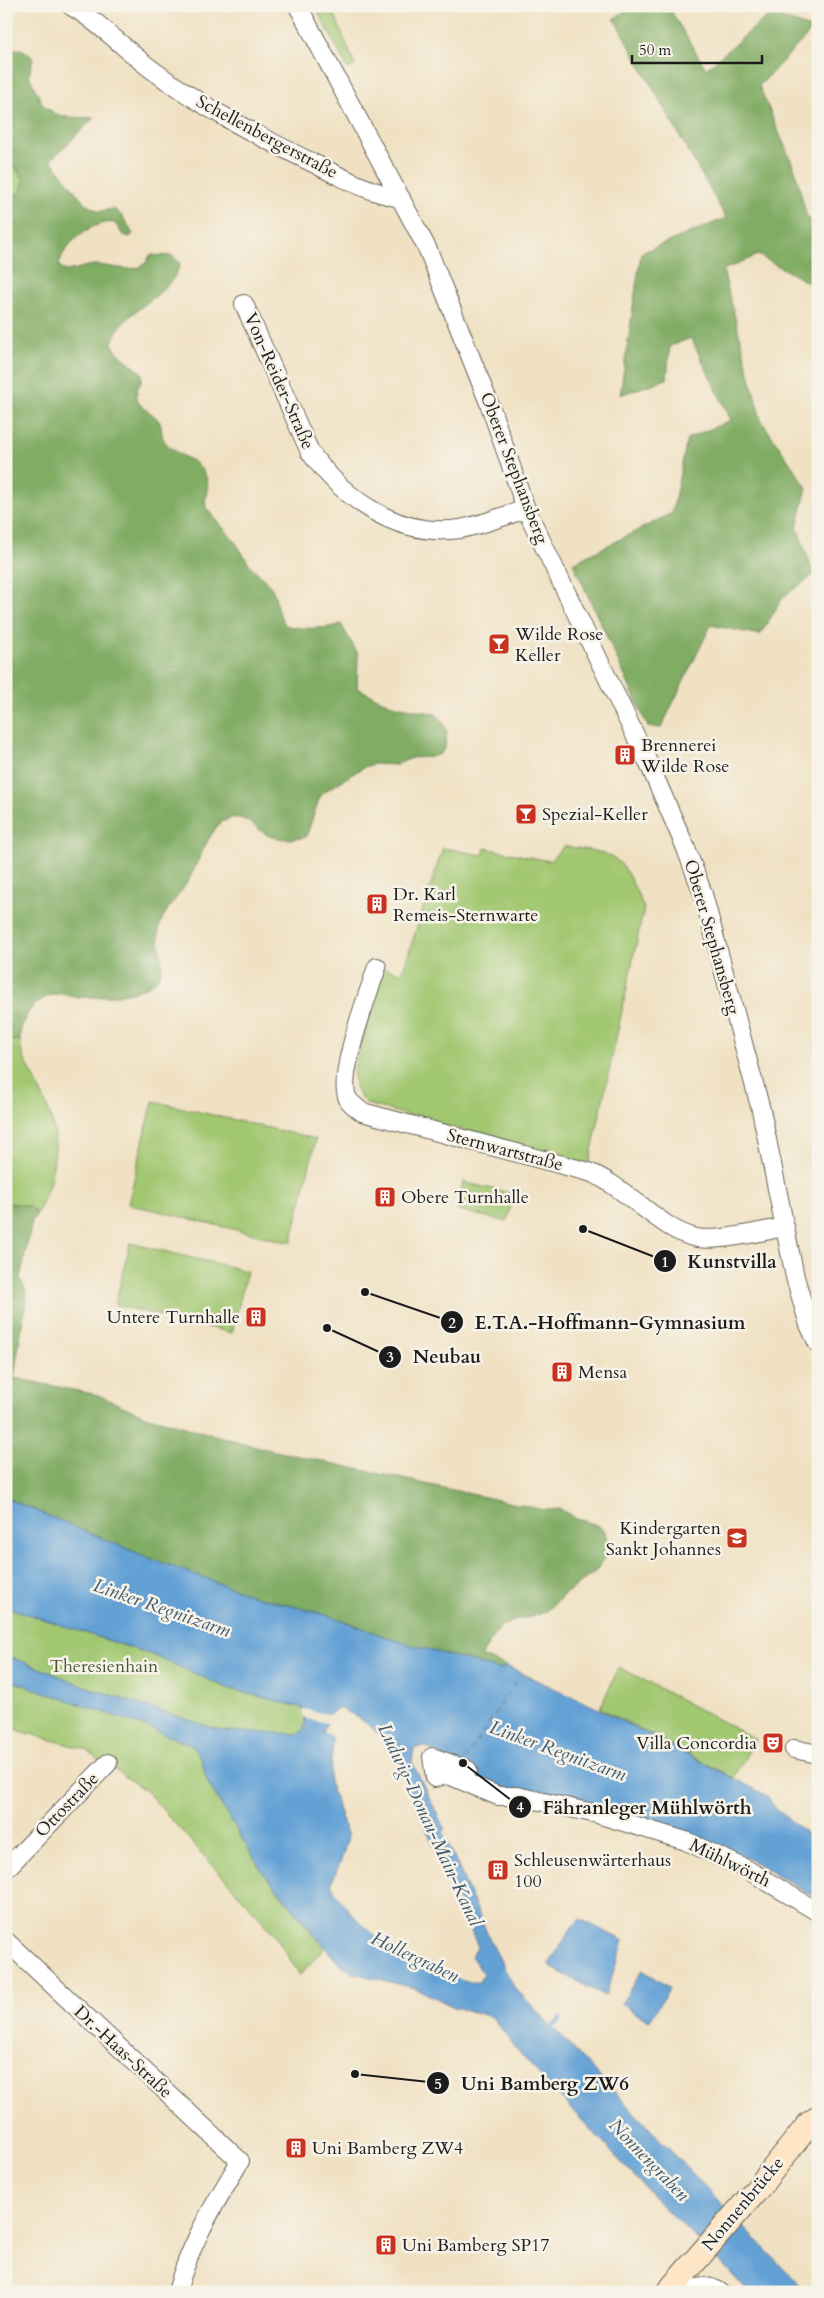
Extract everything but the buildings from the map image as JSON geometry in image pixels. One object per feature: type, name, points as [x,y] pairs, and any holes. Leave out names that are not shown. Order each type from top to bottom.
[{"type":"street","name":"Schellenbergerstraße","points":[[71,6],[96,12],[150,69],[212,112],[340,176],[370,189],[401,198]]},
{"type":"street","name":"Oberer Stephansberg","points":[[298,6],[428,250],[489,403],[526,509],[614,690],[694,866],[760,1110],[795,1277],[809,1325],[818,1344]]},
{"type":"street","name":"Von-Reider-Straße","points":[[244,304],[293,418],[310,452],[325,473],[360,504],[384,517],[430,529],[458,529],[488,522],[526,509]]},
{"type":"street","name":"Sternwartstraße","points":[[377,967],[353,1042],[345,1081],[348,1099],[362,1112],[589,1172],[605,1179],[676,1230],[699,1239],[718,1238],[785,1227]]},
{"type":"street","points":[[794,1749],[818,1754]]},
{"type":"street","name":"Mühlwörth","points":[[468,1770],[432,1757],[435,1778],[445,1775],[452,1776],[498,1796],[517,1796],[597,1814],[686,1841],[714,1852],[748,1870],[818,1912]]},
{"type":"street","name":"Ottostraße","points":[[6,1869],[108,1763]]},
{"type":"street","name":"Dr.-Haas-Straße","points":[[6,1941],[240,2162],[209,2213],[181,2277],[177,2292]]},
{"type":"street","name":"Nonnenbrücke","points":[[668,2292],[754,2193],[808,2124],[818,2118]]},
{"type":"street","points":[[688,2292],[704,2286],[720,2292]]},
{"type":"green space","points":[[315,6],[331,6],[355,65],[348,69]]},
{"type":"green space","points":[[632,6],[668,6],[706,69],[770,14],[813,29],[759,86],[795,170],[807,218],[818,226],[818,288],[758,255],[723,270],[761,420],[807,488],[797,527],[814,575],[784,596],[760,635],[711,625],[661,728],[648,727],[573,563],[672,513],[687,439],[731,420],[691,338],[670,346],[667,379],[620,395],[641,253],[726,218],[614,19]]},
{"type":"green space","points":[[20,49],[33,58],[29,76],[43,105],[54,113],[66,117],[94,118],[51,160],[85,204],[99,211],[114,209],[123,217],[133,234],[130,237],[123,235],[115,223],[98,225],[89,229],[72,242],[61,258],[59,266],[66,271],[93,265],[125,269],[140,267],[150,255],[173,256],[180,264],[175,276],[167,286],[125,322],[117,332],[112,343],[117,352],[142,373],[142,380],[136,395],[137,399],[159,421],[166,443],[198,466],[206,477],[208,485],[205,500],[206,508],[234,540],[250,565],[271,587],[275,595],[277,609],[285,625],[297,628],[313,628],[341,624],[358,654],[357,688],[392,705],[436,714],[441,719],[447,732],[445,748],[440,754],[430,757],[411,758],[396,765],[374,764],[364,767],[330,788],[322,794],[318,802],[306,837],[280,839],[272,837],[248,821],[238,818],[229,819],[217,826],[203,849],[188,881],[161,922],[159,937],[162,966],[157,979],[143,988],[116,995],[79,997],[60,994],[49,996],[30,1010],[22,1024],[20,1040],[6,1040],[6,204],[22,189],[24,180],[16,168],[6,164],[6,51]]},
{"type":"green space","points":[[6,164],[16,168],[24,180],[22,189],[6,203]]},
{"type":"green space","points":[[564,846],[598,852],[609,855],[617,860],[629,877],[644,908],[589,1165],[367,1104],[356,1090],[353,1071],[383,968],[402,973],[443,848],[483,855],[485,848],[550,861]]},
{"type":"green space","points":[[6,1040],[20,1040],[23,1055],[44,1100],[54,1130],[55,1147],[51,1178],[45,1197],[36,1215],[35,1210],[16,1204],[6,1204]]},
{"type":"green space","points":[[153,1101],[316,1139],[291,1243],[128,1204]]},
{"type":"green space","points":[[463,1182],[514,1194],[507,1222],[457,1210]]},
{"type":"green space","points":[[6,1204],[28,1206],[36,1215],[32,1222],[20,1278],[27,1293],[14,1378],[98,1395],[145,1416],[262,1448],[544,1510],[560,1509],[577,1519],[598,1525],[605,1532],[609,1550],[608,1554],[595,1572],[565,1594],[547,1611],[531,1617],[517,1619],[503,1626],[494,1635],[481,1656],[506,1666],[501,1670],[394,1640],[334,1617],[254,1596],[149,1558],[6,1498]]},
{"type":"green space","points":[[130,1243],[247,1271],[232,1333],[115,1305]]},
{"type":"green space","name":"Theresienhain","points":[[6,1607],[150,1654],[230,1689],[303,1708],[305,1723],[303,1731],[298,1734],[223,1731],[95,1690],[6,1655]]},
{"type":"green space","points":[[619,1667],[755,1739],[734,1778],[600,1708]]},
{"type":"green space","points":[[6,1678],[152,1729],[191,1745],[201,1759],[208,1783],[262,1871],[324,1948],[300,1975],[274,1934],[145,1790],[84,1749],[6,1727]]},
{"type":"water","points":[[6,1498],[149,1558],[254,1596],[334,1617],[394,1640],[501,1670],[506,1666],[599,1709],[766,1795],[775,1808],[818,1843],[818,1899],[753,1861],[705,1840],[651,1820],[547,1795],[504,1790],[466,1774],[435,1751],[423,1746],[414,1749],[412,1762],[445,1830],[443,1832],[491,1942],[514,1987],[806,2292],[748,2292],[716,2257],[660,2204],[523,2057],[492,2017],[454,2007],[415,1988],[354,1973],[340,1965],[262,1871],[208,1783],[201,1759],[191,1745],[152,1729],[6,1679],[6,1655],[95,1690],[223,1731],[298,1734],[303,1731],[305,1723],[303,1708],[230,1689],[150,1654],[6,1607]],"holes":[[[338,1708],[366,1723],[390,1746],[478,1947],[471,1956],[483,1974],[479,1982],[462,1981],[438,1967],[412,1959],[388,1945],[355,1917],[331,1884],[342,1858],[348,1837],[329,1781],[333,1743],[331,1736],[323,1733],[330,1714]]]},
{"type":"water","points":[[580,1919],[624,1941],[605,1996],[550,1967],[549,1964],[572,1927]]},
{"type":"water","points":[[642,1970],[670,1988],[649,2021],[621,2004]]},
{"type":"pier","points":[[303,1709],[331,1715],[328,1723],[303,1718]]},
{"type":"waterway","points":[[549,2030],[560,2019]]},
{"type":"ferry route","points":[[464,1761],[517,1680]]},
{"type":"place","name":"Wilde Rose Keller","points":[[499,644]]},
{"type":"place","name":"Brennerei Wilde Rose","points":[[625,755]]},
{"type":"place","name":"Spezial-Keller","points":[[526,814]]},
{"type":"place","name":"Dr. Karl Remeis-Sternwarte","points":[[377,904]]},
{"type":"place","name":"Obere Turnhalle","points":[[385,1197]]},
{"type":"place","name":"Kunstvilla","points":[[583,1229]]},
{"type":"place","name":"E.T.A.-Hoffmann-Gymnasium","points":[[365,1292]]},
{"type":"place","name":"Untere Turnhalle","points":[[256,1317]]},
{"type":"place","name":"Neubau","points":[[327,1328]]},
{"type":"place","name":"Mensa","points":[[562,1372]]},
{"type":"place","name":"Kindergarten Sankt Johannes","points":[[737,1538]]},
{"type":"place","name":"Villa Concordia","points":[[773,1743]]},
{"type":"place","name":"Fähranleger Mühlwörth","points":[[463,1763]]},
{"type":"place","name":"Schleusenwärterhaus 100","points":[[498,1870]]},
{"type":"place","name":"Uni Bamberg ZW6","points":[[355,2074]]},
{"type":"place","name":"Uni Bamberg ZW4","points":[[296,2148]]},
{"type":"place","name":"Uni Bamberg SP17","points":[[386,2245]]},
{"type":"water label","name":"Linker Regnitzarm","points":[[162,1608]]},
{"type":"water label","name":"Linker Regnitzarm","points":[[558,1751]]},
{"type":"water label","name":"Ludwig-Donau-Main-Kanal","points":[[430,1825]]},
{"type":"water label","name":"Hollergraben","points":[[415,1957]]},
{"type":"water label","name":"Nonnengraben","points":[[649,2160]]}]
